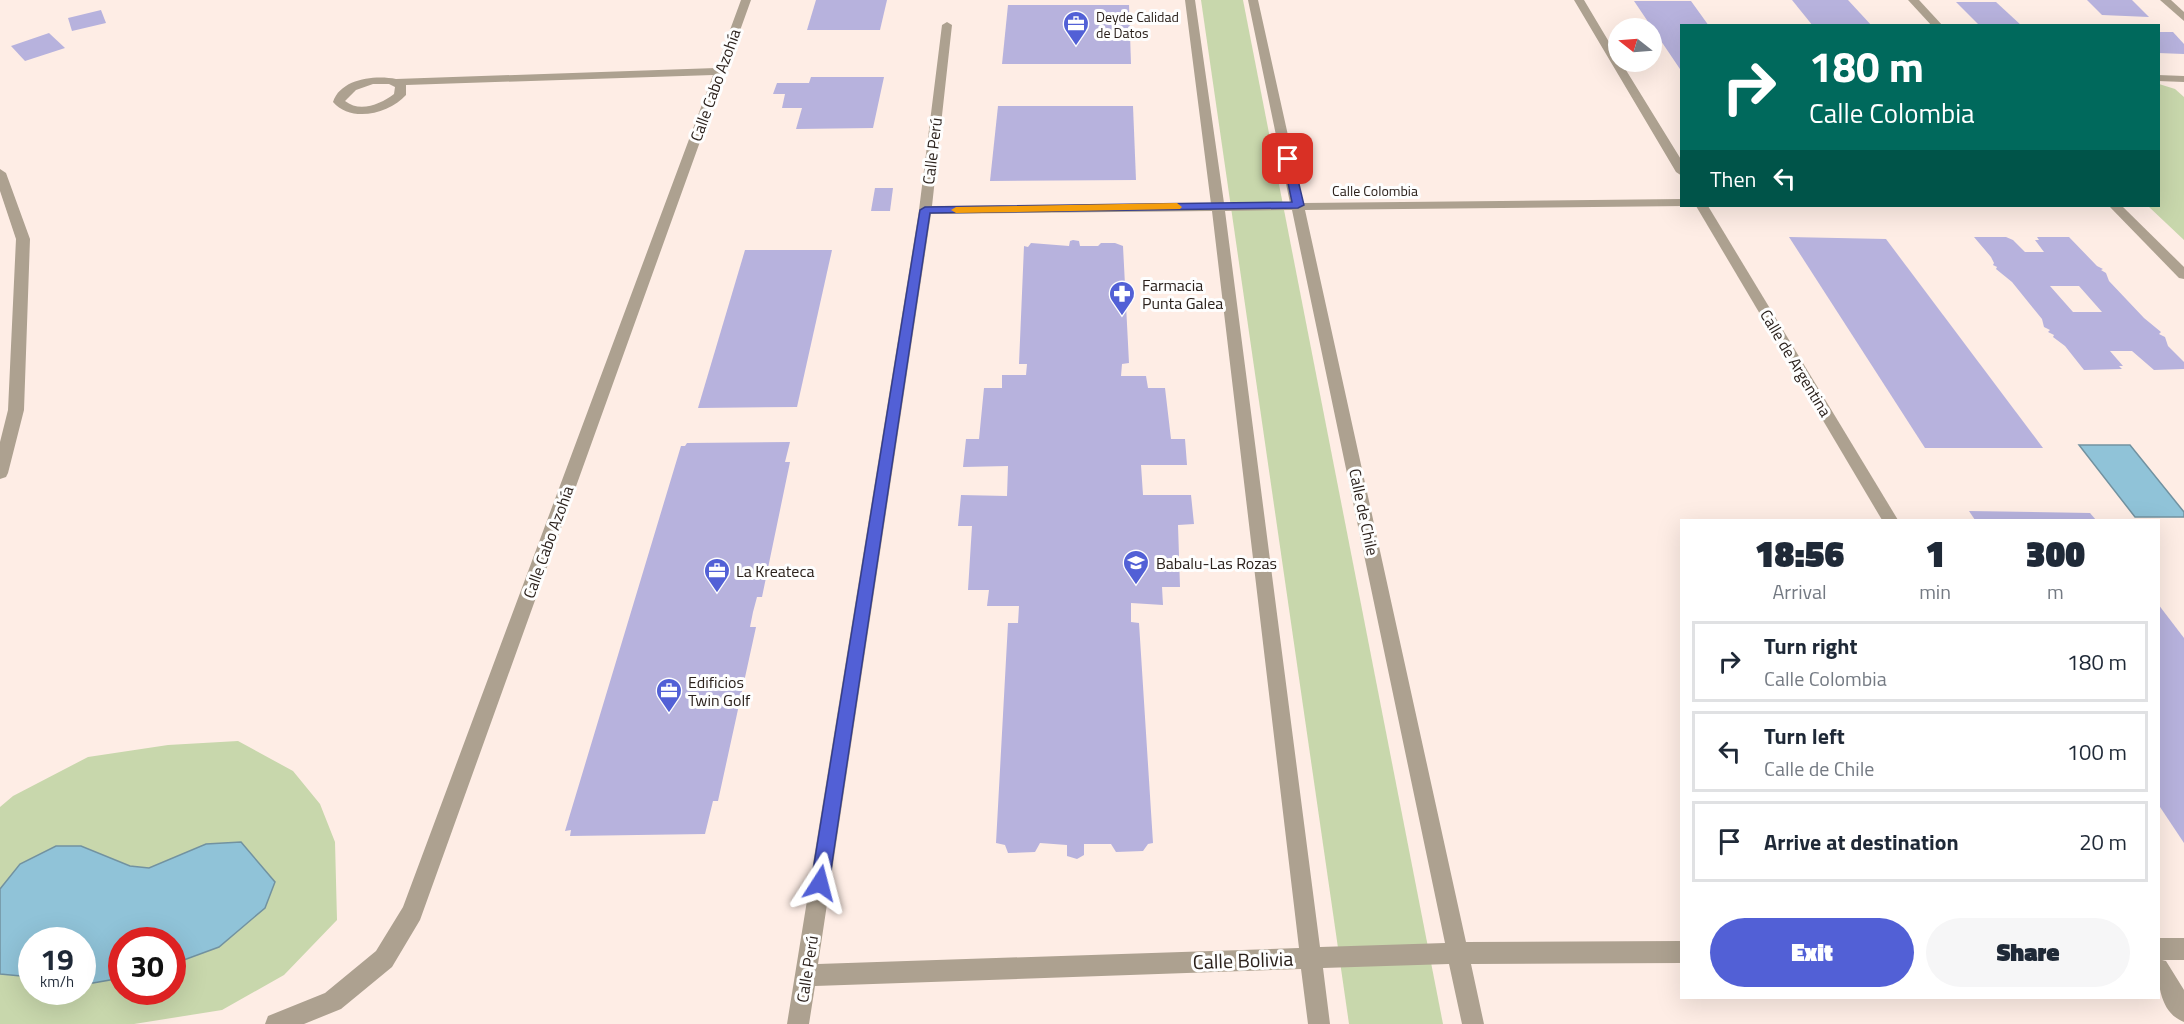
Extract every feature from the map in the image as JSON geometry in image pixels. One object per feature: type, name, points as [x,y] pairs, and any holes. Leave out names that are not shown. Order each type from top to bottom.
[{"type":"street","name":"Calle Cabo Azohía","points":[[276,1024],[333,1001],[384,959],[412,913],[746,0]]},
{"type":"street","points":[[1190,0],[1218,206],[1319,1024]]},
{"type":"street","name":"Calle de Chile","points":[[1253,0],[1473,1024]]},
{"type":"street","points":[[1579,0],[1680,169]]},
{"type":"street","points":[[1913,0],[1936,24]]},
{"type":"street","points":[[2165,0],[2184,18]]},
{"type":"street","name":"Calle Perú","points":[[798,1024],[925,210],[947,25]]},
{"type":"street","points":[[396,82],[401,86],[400,95],[378,108],[349,109],[339,102],[344,93],[360,84],[380,80],[396,82],[720,71]]},
{"type":"street","points":[[2160,78],[2181,81]]},
{"type":"street","points":[[0,173],[22,239],[16,411],[0,473]]},
{"type":"street","name":"Calle Colombia","points":[[925,210],[1680,203]]},
{"type":"street","name":"Calle de Argentina","points":[[1703,207],[1889,519]]},
{"type":"street","points":[[2116,207],[2184,275]]},
{"type":"street","points":[[2160,949],[2184,949]]},
{"type":"street","name":"Calle Bolivia","points":[[806,975],[1458,953],[1680,952]]},
{"type":"street","points":[[2160,972],[2184,1011]]},
{"type":"green space","points":[[1201,0],[1243,0],[1443,1024],[1349,1024]]},
{"type":"green space","points":[[2160,84],[2175,89],[2184,97],[2184,240],[2149,207],[2160,207]]},
{"type":"green space","points":[[238,741],[293,771],[320,804],[335,842],[337,920],[284,975],[222,1010],[134,1024],[0,1024],[0,807],[13,796],[88,757],[168,745]]},
{"type":"water","points":[[2079,445],[2130,445],[2184,512],[2184,517],[2135,517]]},
{"type":"water","points":[[241,842],[275,882],[265,908],[219,947],[186,959],[186,927],[108,927],[108,980],[96,982],[96,927],[18,927],[18,976],[0,974],[0,889],[20,864],[56,846],[81,846],[130,866],[149,868],[206,844]]},
{"type":"building","points":[[816,0],[887,0],[880,30],[807,30]]},
{"type":"building","points":[[1792,0],[1848,0],[1870,24],[1811,24]]},
{"type":"building","points":[[2087,0],[2132,0],[2149,17],[2102,15]]},
{"type":"building","points":[[1634,1],[1691,1],[1708,24],[1680,24],[1680,69],[1662,42],[1662,18],[1645,18]]},
{"type":"building","points":[[1956,2],[1996,2],[2020,24],[1978,24]]},
{"type":"building","points":[[1008,5],[1129,5],[1131,64],[1002,64]]},
{"type":"building","points":[[101,10],[106,23],[72,31],[68,18]]},
{"type":"building","points":[[2160,32],[2173,32],[2184,44],[2184,54],[2160,53]]},
{"type":"building","points":[[49,33],[65,48],[25,61],[11,46]]},
{"type":"building","points":[[811,77],[884,77],[873,128],[796,129],[802,108],[782,108],[785,94],[773,94],[777,83],[809,83]]},
{"type":"building","points":[[998,106],[1133,106],[1136,180],[990,181]]},
{"type":"building","points":[[875,188],[893,188],[890,211],[871,211]]},
{"type":"building","points":[[1789,237],[1886,239],[2043,448],[1925,448]]},
{"type":"building","points":[[1974,237],[2006,237],[2013,240],[2025,252],[2044,252],[2035,240],[2039,240],[2037,237],[2069,237],[2097,266],[2103,269],[2101,270],[2106,273],[2109,281],[2144,318],[2161,332],[2159,334],[2165,337],[2168,346],[2184,362],[2184,369],[2154,370],[2132,351],[2110,351],[2123,366],[2119,366],[2122,369],[2084,370],[2065,346],[2048,332],[2050,330],[2044,327],[2042,319],[2012,282],[1996,269],[1991,257]],"holes":[[[2050,286],[2079,286],[2102,312],[2073,312]]]},
{"type":"building","points":[[1070,241],[1079,241],[1080,246],[1115,243],[1123,246],[1129,363],[1122,364],[1121,376],[1146,376],[1148,388],[1165,388],[1171,439],[1185,439],[1187,465],[1141,465],[1143,495],[1191,495],[1194,524],[1178,525],[1180,587],[1162,587],[1163,605],[1131,603],[1131,622],[1139,623],[1153,843],[1148,844],[1143,851],[1116,852],[1111,844],[1084,844],[1084,855],[1077,859],[1067,856],[1067,845],[1040,843],[1035,852],[1008,853],[1005,845],[996,843],[1008,623],[1018,623],[1019,606],[987,606],[989,590],[968,590],[972,526],[958,526],[961,495],[1007,496],[1008,466],[963,467],[966,439],[979,439],[984,388],[1002,388],[1002,375],[1026,375],[1027,364],[1019,364],[1024,246],[1028,247],[1031,243],[1069,246]]},
{"type":"building","points":[[745,250],[832,250],[797,407],[698,408]]},
{"type":"building","name":"Edificios Twin Golf","points":[[790,442],[785,462],[790,462],[762,597],[757,597],[750,627],[756,627],[718,801],[713,801],[705,834],[570,836],[571,830],[565,831],[681,446],[687,443]]},
{"type":"building","points":[[1969,511],[2090,513],[2095,519],[1974,519]]},
{"type":"building","points":[[2160,607],[2184,638],[2184,843],[2160,807]]},
{"type":"slow traffic","points":[[956,210],[1177,207]]},
{"type":"place","name":"Deyde Calidad de Datos","points":[[1076,47]]},
{"type":"place","name":"Farmacia Punta Galea","points":[[1122,317]]},
{"type":"place","name":"Babalu-Las Rozas","points":[[1136,586]]},
{"type":"place","name":"La Kreateca","points":[[717,594]]},
{"type":"place","name":"Edificios Twin Golf","points":[[669,714]]},
{"type":"route","points":[[820,883],[925,210],[1298,205],[1288,159]]}]
